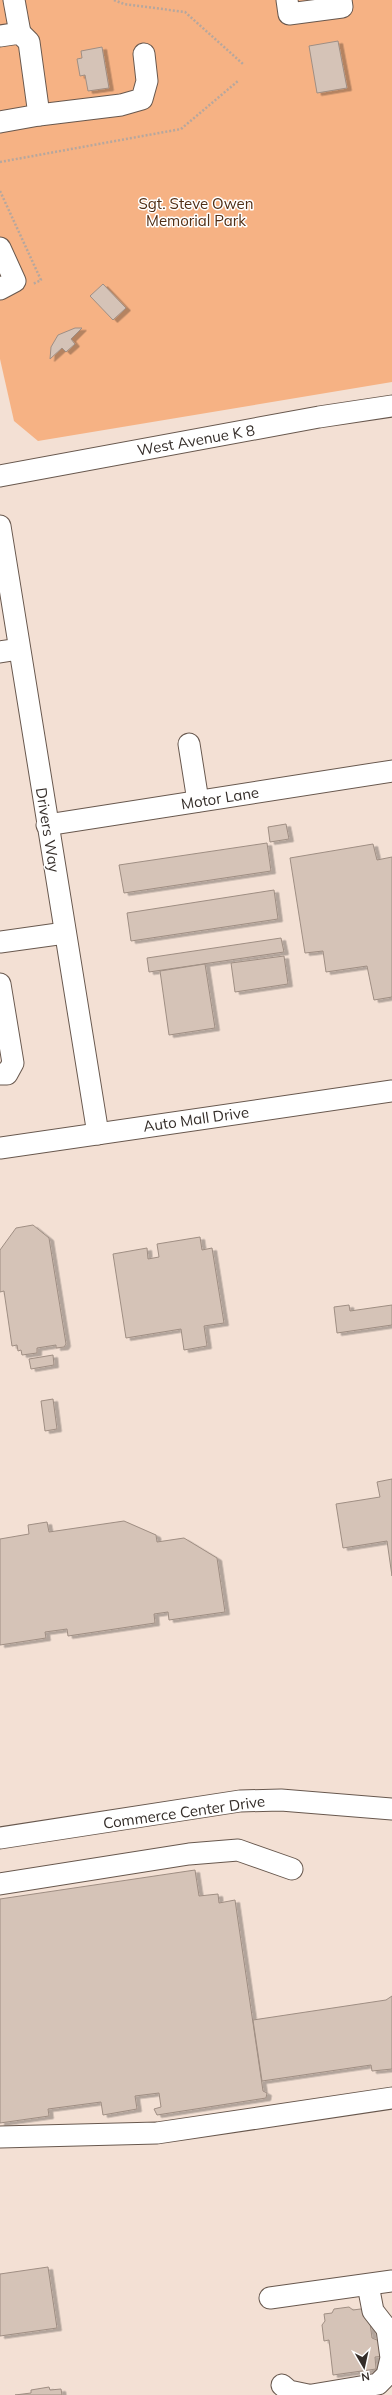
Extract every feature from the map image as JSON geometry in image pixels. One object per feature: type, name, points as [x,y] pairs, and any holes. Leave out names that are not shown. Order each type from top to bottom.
[{"type":"street","points":[[14,0],[10,34],[29,42],[39,115]]},
{"type":"street","points":[[287,0],[289,14],[342,7],[341,0]]},
{"type":"street","points":[[0,122],[39,115],[121,105],[142,99],[147,81],[144,54]]},
{"type":"street","points":[[0,248],[16,281],[0,289]]},
{"type":"street","name":"West Avenue K 8","points":[[0,476],[319,417],[392,406]]},
{"type":"street","name":"Drivers Way","points":[[0,526],[10,651],[47,825],[98,1134]]},
{"type":"street","points":[[189,744],[198,801]]},
{"type":"street","name":"Motor Lane","points":[[47,825],[392,771]]},
{"type":"street","points":[[0,942],[65,933]]},
{"type":"street","points":[[0,984],[13,1063],[7,1074],[0,1074]]},
{"type":"street","name":"Auto Mall Drive","points":[[0,1148],[392,1092]]},
{"type":"street","name":"Commerce Center Drive","points":[[0,1838],[240,1801],[282,1800],[392,1809]]},
{"type":"street","points":[[0,1884],[190,1854],[238,1850],[292,1869]]},
{"type":"street","points":[[0,2137],[157,2133],[392,2098]]},
{"type":"street","points":[[270,2298],[392,2281]]},
{"type":"street","points":[[312,2395],[378,2384],[385,2379],[390,2370],[391,2358],[387,2329],[373,2311],[368,2285]]},
{"type":"street","points":[[282,2385],[289,2391],[308,2395]]},
{"type":"path","points":[[114,0],[124,4],[185,12],[243,64]]},
{"type":"path","points":[[0,162],[181,129],[238,81]]},
{"type":"path","points":[[0,191],[41,280]]},
{"type":"green space","name":"Sgt. Steve Owen Memorial Park","points":[[0,0],[392,0],[392,382],[38,441],[14,421],[0,359]]},
{"type":"building","points":[[338,41],[347,88],[317,93],[309,46]]},
{"type":"building","points":[[102,47],[109,88],[88,91],[85,75],[80,76],[77,59],[82,58],[81,51]]},
{"type":"building","points":[[103,284],[126,308],[113,320],[90,296]]},
{"type":"building","points":[[75,328],[82,328],[71,339],[75,344],[66,352],[62,348],[50,359],[51,347],[58,335]]},
{"type":"building","points":[[286,824],[289,839],[270,842],[268,827]]},
{"type":"building","points":[[267,843],[271,871],[124,893],[119,865]]},
{"type":"building","points":[[373,844],[377,860],[392,857],[392,997],[374,1000],[367,966],[326,972],[323,951],[305,953],[290,858]]},
{"type":"building","points":[[274,890],[278,919],[131,941],[127,913]]},
{"type":"building","points":[[281,938],[284,952],[149,972],[147,958]]},
{"type":"building","points":[[284,956],[288,984],[235,992],[231,963]]},
{"type":"building","points":[[205,964],[215,1028],[169,1035],[160,971]]},
{"type":"building","points":[[33,1225],[49,1238],[66,1344],[64,1347],[56,1348],[56,1345],[37,1348],[37,1353],[22,1355],[21,1350],[18,1351],[17,1345],[12,1346],[4,1291],[0,1292],[0,1250],[16,1228]]},
{"type":"building","points":[[200,1237],[202,1250],[212,1248],[224,1323],[204,1326],[207,1346],[184,1350],[181,1329],[126,1338],[113,1254],[147,1248],[148,1259],[159,1257],[157,1244]]},
{"type":"building","points":[[349,1305],[350,1311],[392,1305],[392,1325],[337,1333],[334,1307]]},
{"type":"building","points":[[53,1355],[54,1365],[31,1369],[29,1359]]},
{"type":"building","points":[[53,1399],[57,1429],[45,1431],[41,1401]]},
{"type":"building","points":[[392,1479],[392,1576],[387,1541],[343,1548],[336,1504],[380,1497],[377,1482]]},
{"type":"building","points":[[124,1521],[156,1535],[157,1542],[184,1538],[217,1558],[225,1612],[169,1620],[168,1612],[154,1614],[155,1623],[68,1636],[67,1629],[45,1632],[46,1638],[0,1645],[0,1539],[29,1534],[28,1525],[47,1522],[49,1532]]},
{"type":"building","points":[[195,1870],[199,1896],[218,1894],[219,1903],[235,1900],[263,2091],[267,2093],[266,2098],[157,2115],[154,2109],[161,2107],[159,2093],[135,2096],[137,2109],[103,2115],[101,2102],[48,2109],[49,2116],[0,2123],[0,1899]]},
{"type":"building","points":[[392,1996],[392,2069],[372,2071],[371,2065],[262,2081],[253,2020],[386,2000]]},
{"type":"building","points":[[48,2267],[57,2328],[0,2336],[0,2274]]},
{"type":"building","points":[[349,2307],[353,2310],[368,2308],[372,2338],[384,2343],[386,2356],[375,2357],[376,2369],[333,2375],[329,2340],[324,2341],[322,2325],[325,2321],[324,2314],[332,2313],[334,2309]]},
{"type":"building","points":[[49,2387],[50,2390],[61,2389],[62,2395],[15,2395],[31,2393],[31,2390]]}]
